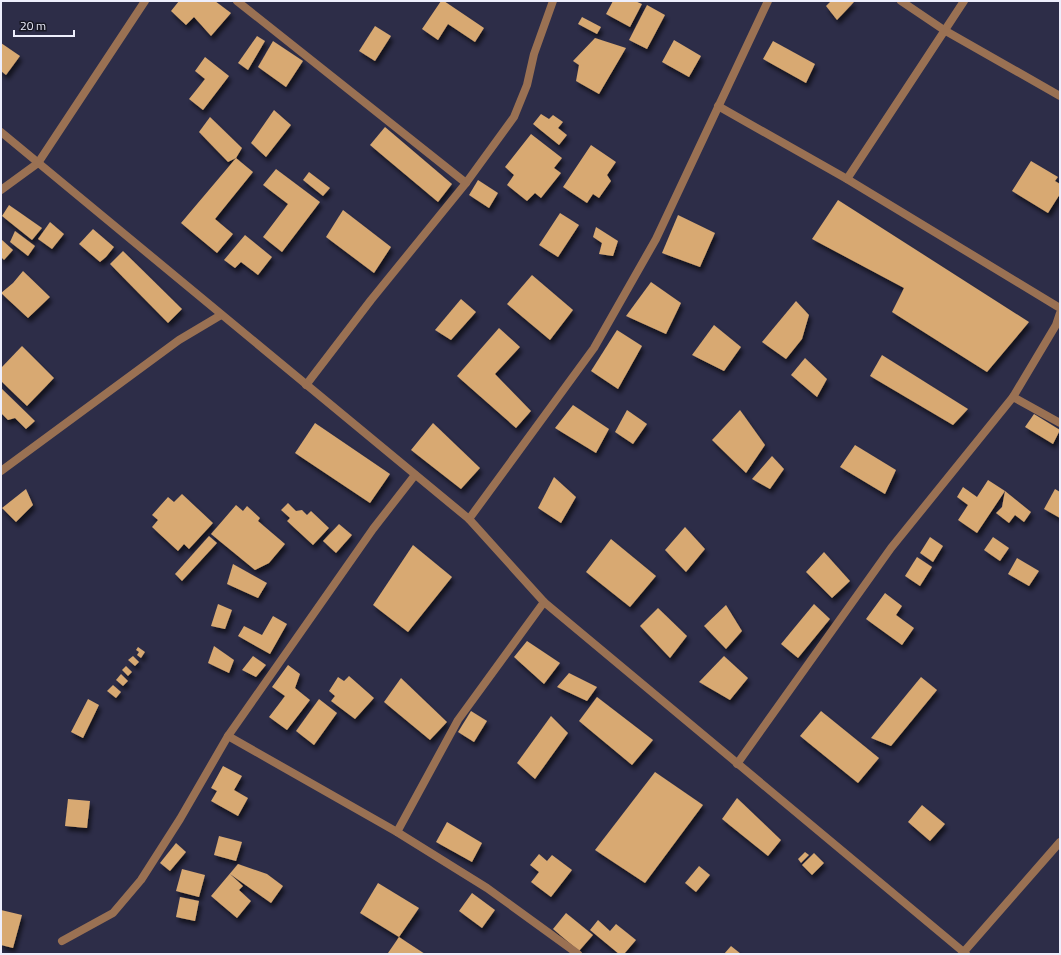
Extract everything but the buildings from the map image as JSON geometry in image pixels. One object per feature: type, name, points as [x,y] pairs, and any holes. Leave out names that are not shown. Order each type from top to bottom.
[{"type":"street","points":[[1,190],[38,163],[145,1]]},
{"type":"street","points":[[238,1],[466,183]]},
{"type":"street","points":[[306,385],[371,300],[466,183],[514,117],[527,85],[534,54],[553,1]]},
{"type":"street","points":[[469,520],[594,348],[656,238],[768,1]]},
{"type":"street","points":[[901,1],[944,30],[1060,96]]},
{"type":"street","points":[[847,179],[964,1]]},
{"type":"street","points":[[718,106],[847,179],[1060,308]]},
{"type":"street","points":[[1,132],[469,520],[544,602],[964,953],[1060,842]]},
{"type":"street","points":[[737,764],[891,548],[1013,397],[1056,325],[1060,313]]},
{"type":"street","points":[[1,471],[179,340],[221,315]]},
{"type":"street","points":[[1013,397],[1060,423]]},
{"type":"street","points":[[62,941],[113,913],[141,880],[180,819],[228,736],[373,529],[415,475]]},
{"type":"street","points":[[397,832],[458,720],[544,602]]},
{"type":"street","points":[[228,736],[397,832],[487,888],[578,954]]}]
